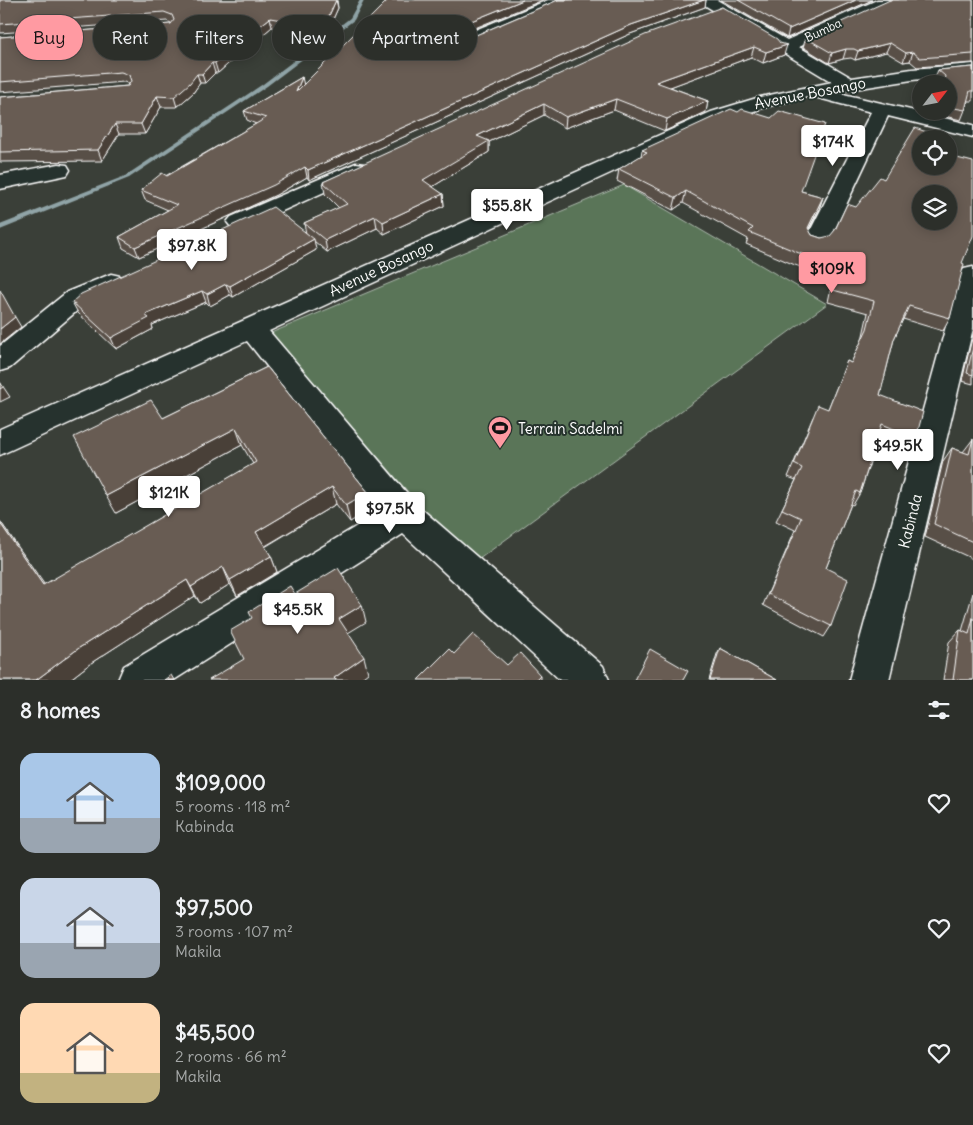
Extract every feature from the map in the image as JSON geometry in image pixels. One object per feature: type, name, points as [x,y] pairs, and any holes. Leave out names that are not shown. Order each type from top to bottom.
[{"type":"street","points":[[477,35],[560,0]]},
{"type":"street","name":"Bumba","points":[[784,48],[890,0]]},
{"type":"street","points":[[708,9],[784,48],[848,84]]},
{"type":"street","points":[[946,70],[973,65]]},
{"type":"street","name":"Avenue Bosango","points":[[0,443],[50,417],[718,116],[745,106],[808,91],[946,70],[973,70]]},
{"type":"street","points":[[808,91],[973,131]]},
{"type":"street","points":[[817,241],[882,109]]},
{"type":"street","points":[[222,230],[375,160]]},
{"type":"street","points":[[0,182],[59,170]]},
{"type":"street","points":[[0,360],[76,298],[127,274]]},
{"type":"street","name":"Kabinda","points":[[868,680],[973,274]]},
{"type":"street","points":[[251,328],[405,515],[572,675]]},
{"type":"street","points":[[138,680],[405,515]]},
{"type":"green space","name":"Terrain Sadelmi","points":[[624,185],[827,304],[471,565],[271,333]]},
{"type":"building","points":[[0,0],[336,0],[329,15],[272,15],[272,18],[262,24],[262,15],[177,15],[177,60],[219,60],[212,63],[202,74],[197,74],[174,97],[157,96],[141,124],[115,124],[98,150],[0,152],[0,97],[128,86],[131,81],[129,75],[121,72],[0,82],[0,37],[15,36],[15,60],[83,60],[83,31],[93,30],[93,60],[167,60],[167,24],[171,24],[174,20],[172,15],[164,12],[93,15],[93,17],[83,18],[83,15],[15,15],[15,23],[0,24]]},
{"type":"building","points":[[388,0],[523,0],[477,19],[477,15],[373,15]]},
{"type":"building","points":[[558,0],[704,0],[631,25],[308,170],[305,167],[274,185],[135,247],[119,237],[177,205],[141,190],[162,173],[167,176],[266,118],[244,111],[302,77],[296,92],[328,60],[344,60],[344,44],[354,34],[354,60],[477,60],[477,35]]},
{"type":"building","points":[[738,0],[856,0],[789,29]]},
{"type":"building","points":[[890,0],[973,0],[973,54],[920,58],[913,52],[906,53],[890,43],[858,51],[846,49],[832,53],[806,38]]},
{"type":"building","points":[[722,7],[777,39],[780,43],[787,45],[766,52],[754,47],[656,82],[708,101],[667,119],[616,99],[566,117],[544,104],[477,136],[489,141],[423,180],[443,194],[383,222],[375,216],[325,240],[304,223],[347,204],[323,182],[645,35]]},
{"type":"building","points":[[973,67],[973,91],[970,91],[965,110],[958,109],[958,75],[944,75],[938,70]]},
{"type":"building","points":[[731,109],[738,112],[742,109],[771,118],[779,111],[825,124],[801,191],[823,197],[808,228],[812,235],[821,238],[830,236],[835,230],[847,204],[856,207],[880,177],[884,179],[912,133],[912,175],[957,175],[957,158],[973,162],[973,236],[962,263],[964,264],[950,318],[909,306],[894,339],[880,395],[923,412],[916,438],[882,424],[860,493],[856,491],[826,568],[848,579],[831,626],[768,594],[801,518],[782,509],[802,468],[794,464],[818,405],[828,409],[847,361],[851,363],[867,329],[874,301],[833,290],[838,266],[799,253],[749,232],[753,228],[686,191],[676,198],[619,169],[647,152],[642,150]]},
{"type":"building","points":[[273,207],[314,239],[230,286],[226,284],[207,294],[202,291],[145,315],[149,318],[111,338],[72,302],[81,294]]},
{"type":"building","points":[[0,290],[15,317],[0,329]]},
{"type":"building","points":[[973,347],[973,375],[967,373]]},
{"type":"building","points":[[267,367],[368,492],[346,505],[332,487],[256,532],[271,556],[230,580],[223,567],[191,587],[187,580],[79,648],[36,680],[0,680],[0,523],[43,585],[256,462],[236,428],[106,496],[74,437],[151,400],[163,418]]},
{"type":"building","points":[[973,439],[973,542],[934,524],[952,448],[969,454]]},
{"type":"building","points":[[338,568],[362,605],[339,619],[364,657],[334,678],[336,680],[209,680],[244,659],[230,631],[252,618],[249,612],[290,586],[295,594]]},
{"type":"building","points":[[973,618],[973,680],[953,680],[960,630],[969,634]]},
{"type":"building","points":[[473,634],[507,665],[520,653],[540,675],[535,680],[418,680],[449,649],[454,654]]},
{"type":"building","points":[[720,648],[777,680],[710,680]]},
{"type":"building","points":[[650,649],[688,671],[683,680],[634,680]]},
{"type":"building","points":[[171,675],[174,680],[164,680]]},
{"type":"waterway","points":[[0,228],[127,177],[265,85],[352,19],[362,0]]},
{"type":"place","name":"Terrain Sadelmi","points":[[500,449]]}]
